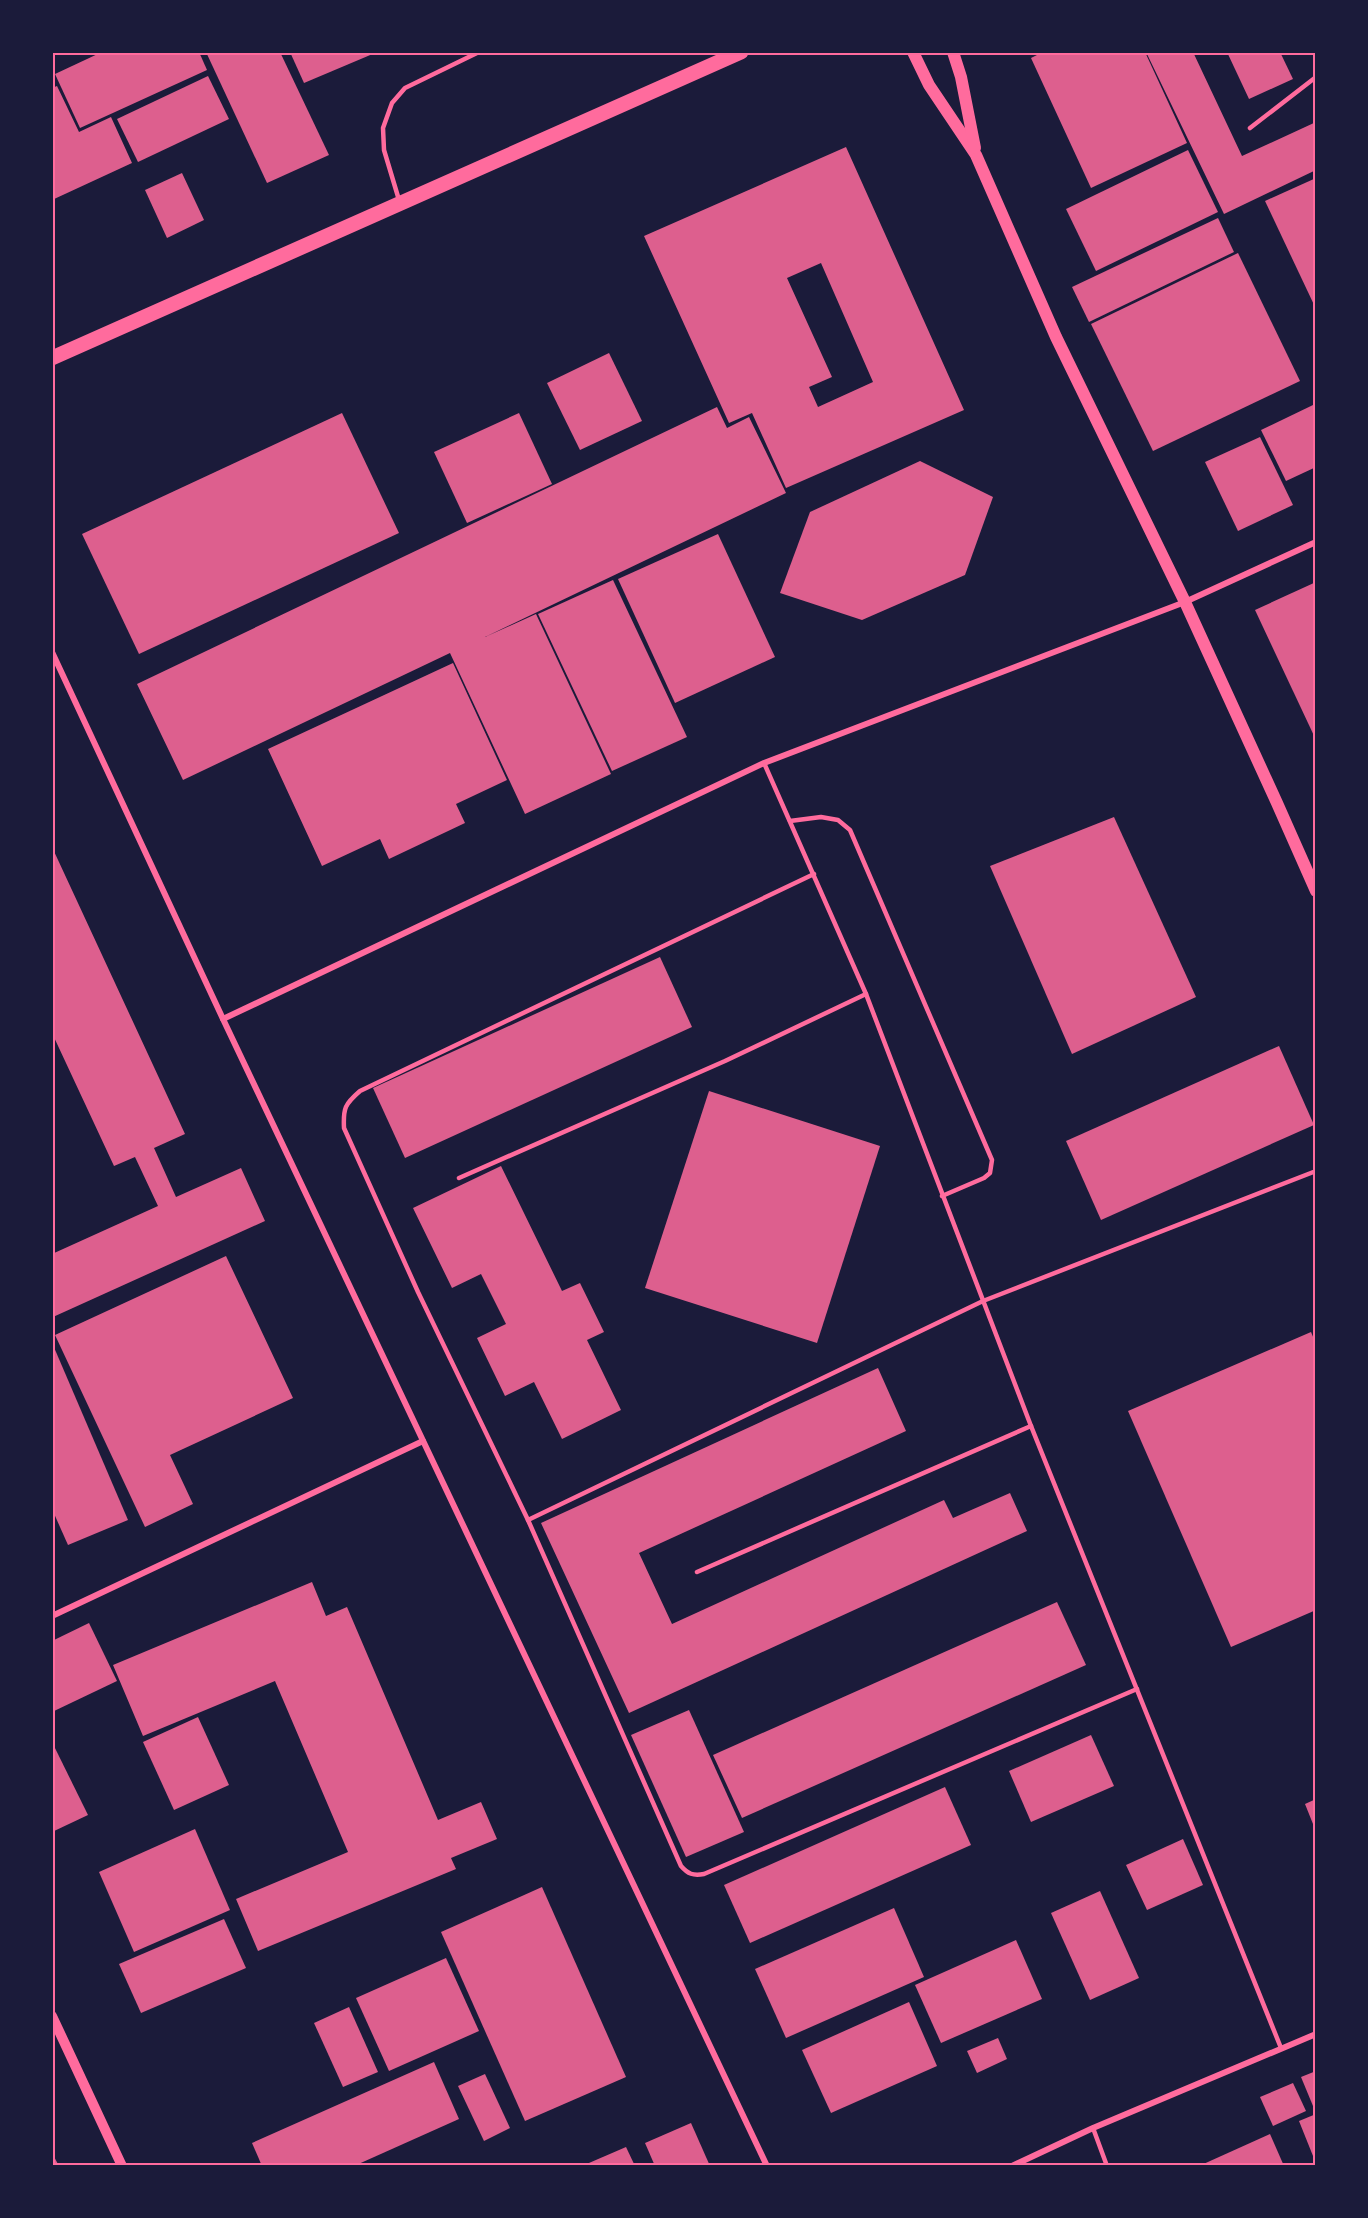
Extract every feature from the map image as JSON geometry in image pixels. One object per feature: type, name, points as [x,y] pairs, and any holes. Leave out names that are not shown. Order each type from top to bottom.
[{"type":"main road","points":[[52,358],[741,52]]},
{"type":"main road","points":[[913,52],[929,85],[976,155],[1056,337],[1185,602],[1316,891]]},
{"type":"main road","points":[[953,52],[961,77],[976,155]]},
{"type":"street","points":[[223,1019],[764,763],[1185,602],[1316,542]]},
{"type":"street","points":[[52,652],[223,1019],[767,2166]]},
{"type":"street","points":[[52,1616],[423,1441]]},
{"type":"street","points":[[52,2016],[122,2166]]},
{"type":"street","points":[[1012,2166],[1093,2128],[1316,2034]]},
{"type":"lane","points":[[400,203],[384,150],[383,128],[392,103],[405,88],[479,52]]},
{"type":"lane","points":[[1250,128],[1316,77]]},
{"type":"lane","points":[[764,763],[866,994],[1031,1426],[1281,2048]]},
{"type":"lane","points":[[790,821],[820,817],[838,820],[850,830],[992,1160],[990,1173],[984,1178],[942,1196]]},
{"type":"lane","points":[[814,874],[360,1091],[347,1102],[344,1114],[345,1128],[418,1292],[528,1520],[681,1866],[687,1872],[695,1875],[704,1874],[1137,1689]]},
{"type":"lane","points":[[459,1178],[725,1061],[866,994]]},
{"type":"lane","points":[[528,1520],[983,1301],[1316,1172]]},
{"type":"lane","points":[[697,1572],[1031,1426]]},
{"type":"lane","points":[[1093,2128],[1107,2166]]},
{"type":"building","points":[[102,52],[199,52],[207,70],[80,128],[55,74]]},
{"type":"building","points":[[206,52],[280,52],[329,155],[267,183]]},
{"type":"building","points":[[290,52],[375,52],[375,53],[304,83]]},
{"type":"building","points":[[1043,52],[1145,52],[1187,143],[1091,188],[1031,58]]},
{"type":"building","points":[[1150,52],[1193,52],[1242,156],[1316,122],[1316,170],[1224,214],[1147,54]]},
{"type":"building","points":[[1227,52],[1280,52],[1293,79],[1249,99]]},
{"type":"building","points":[[208,76],[229,119],[138,162],[117,119]]},
{"type":"building","points":[[57,86],[79,132],[111,117],[132,163],[52,200],[52,88]]},
{"type":"building","points":[[846,147],[964,410],[786,488],[752,413],[729,423],[644,236]],"holes":[[[821,263],[873,382],[818,407],[809,387],[832,377],[787,278]]]},
{"type":"building","points":[[1188,150],[1218,212],[1096,271],[1066,209]]},
{"type":"building","points":[[182,173],[204,220],[167,238],[145,190]]},
{"type":"building","points":[[1316,178],[1316,309],[1265,201]]},
{"type":"building","points":[[1218,218],[1234,252],[1089,322],[1072,287]]},
{"type":"building","points":[[1238,253],[1300,381],[1153,451],[1091,324]]},
{"type":"building","points":[[609,353],[642,421],[580,450],[547,383]]},
{"type":"building","points":[[1313,405],[1316,410],[1316,467],[1286,481],[1261,430]]},
{"type":"building","points":[[717,407],[727,428],[749,417],[786,493],[485,637],[536,614],[611,774],[525,814],[450,653],[183,780],[137,684]]},
{"type":"building","points":[[342,413],[399,533],[139,654],[82,534]]},
{"type":"building","points":[[519,413],[552,484],[467,523],[434,452]]},
{"type":"building","points":[[1260,437],[1293,505],[1238,531],[1205,462]]},
{"type":"building","points":[[920,461],[993,497],[965,575],[862,620],[780,593],[810,512]]},
{"type":"building","points":[[718,534],[775,657],[675,703],[618,579]]},
{"type":"building","points":[[613,580],[687,737],[612,771],[538,614]]},
{"type":"building","points":[[1316,582],[1316,740],[1255,610]]},
{"type":"building","points":[[453,663],[507,780],[456,804],[465,823],[389,859],[380,839],[322,866],[268,749]]},
{"type":"building","points":[[1114,817],[1196,997],[1072,1054],[990,866]]},
{"type":"building","points":[[52,847],[185,1134],[154,1148],[176,1197],[241,1168],[265,1221],[53,1317],[52,1254],[158,1206],[135,1157],[114,1166],[52,1033]]},
{"type":"building","points":[[660,957],[692,1027],[405,1158],[373,1088]]},
{"type":"building","points":[[1279,1046],[1314,1125],[1101,1220],[1066,1141]]},
{"type":"building","points":[[709,1091],[880,1146],[817,1343],[645,1288]]},
{"type":"building","points":[[501,1166],[562,1291],[580,1283],[604,1332],[587,1340],[621,1410],[562,1439],[534,1382],[505,1396],[477,1338],[506,1324],[481,1274],[452,1288],[413,1208]]},
{"type":"building","points":[[226,1256],[293,1398],[170,1455],[193,1504],[145,1527],[55,1335]]},
{"type":"building","points":[[1311,1332],[1316,1344],[1316,1610],[1231,1647],[1128,1411]]},
{"type":"building","points":[[53,1345],[128,1520],[68,1545],[52,1509]]},
{"type":"building","points":[[878,1368],[906,1431],[639,1553],[672,1624],[944,1500],[953,1518],[1010,1493],[1027,1531],[629,1713],[541,1523]]},
{"type":"building","points":[[312,1582],[326,1616],[347,1607],[438,1820],[481,1802],[497,1839],[451,1858],[456,1869],[258,1951],[236,1899],[348,1852],[275,1681],[143,1736],[113,1665]]},
{"type":"building","points":[[1057,1602],[1086,1665],[742,1818],[713,1755]]},
{"type":"building","points":[[89,1623],[117,1681],[52,1712],[52,1641]]},
{"type":"building","points":[[689,1710],[744,1832],[686,1857],[631,1735]]},
{"type":"building","points":[[198,1717],[229,1785],[174,1810],[143,1742]]},
{"type":"building","points":[[1091,1735],[1114,1786],[1031,1822],[1009,1771]]},
{"type":"building","points":[[52,1742],[88,1815],[52,1832]]},
{"type":"building","points":[[945,1787],[971,1845],[750,1943],[724,1885]]},
{"type":"building","points":[[1316,1799],[1316,1829],[1315,1829],[1305,1804]]},
{"type":"building","points":[[195,1829],[230,1910],[134,1952],[99,1872]]},
{"type":"building","points":[[1183,1839],[1203,1885],[1147,1910],[1126,1865]]},
{"type":"building","points":[[542,1887],[626,2077],[525,2121],[441,1932]]},
{"type":"building","points":[[1100,1891],[1139,1978],[1090,2000],[1051,1913]]},
{"type":"building","points":[[894,1908],[924,1977],[786,2038],[755,1969]]},
{"type":"building","points":[[224,1919],[246,1968],[141,2013],[119,1964]]},
{"type":"building","points":[[1016,1940],[1042,1999],[941,2043],[915,1985]]},
{"type":"building","points":[[446,1958],[479,2031],[389,2071],[356,1998]]},
{"type":"building","points":[[909,2002],[937,2066],[831,2113],[802,2050]]},
{"type":"building","points":[[349,2007],[378,2072],[343,2087],[314,2023]]},
{"type":"building","points":[[998,2038],[1007,2059],[977,2073],[967,2051]]},
{"type":"building","points":[[434,2062],[459,2119],[354,2166],[262,2166],[252,2143]]},
{"type":"building","points":[[1316,2071],[1316,2105],[1313,2106],[1301,2077]]},
{"type":"building","points":[[485,2074],[510,2128],[484,2141],[458,2086]]},
{"type":"building","points":[[1293,2083],[1306,2111],[1273,2126],[1260,2097]]},
{"type":"building","points":[[1316,2114],[1316,2161],[1315,2161],[1299,2121]]},
{"type":"building","points":[[691,2123],[710,2166],[655,2166],[645,2143]]},
{"type":"building","points":[[1270,2134],[1284,2166],[1199,2166]]},
{"type":"building","points":[[626,2147],[635,2166],[582,2166]]},
{"type":"building","points":[[52,2153],[59,2166],[52,2166]]}]
